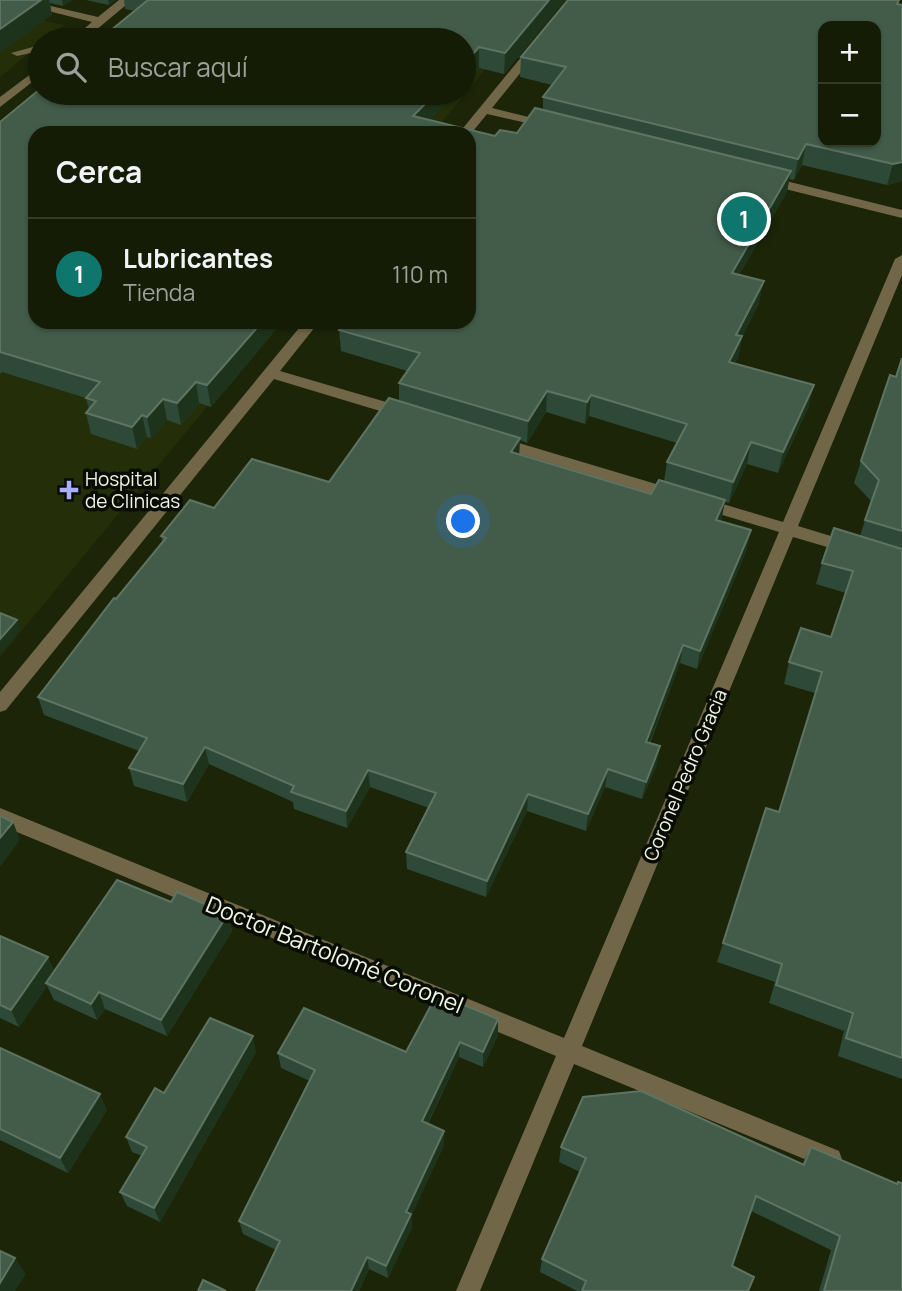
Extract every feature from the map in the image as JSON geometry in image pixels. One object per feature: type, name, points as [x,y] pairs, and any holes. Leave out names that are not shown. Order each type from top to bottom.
[{"type":"street","points":[[11,0],[100,21]]},
{"type":"street","points":[[92,28],[126,0]]},
{"type":"street","points":[[471,126],[541,40]]},
{"type":"street","points":[[17,53],[28,51]]},
{"type":"street","points":[[0,103],[28,80]]},
{"type":"street","points":[[484,110],[565,130]]},
{"type":"street","points":[[754,177],[902,214]]},
{"type":"street","name":"Coronel Pedro Gracia","points":[[468,1291],[902,259]]},
{"type":"street","points":[[0,705],[306,329]]},
{"type":"street","points":[[271,373],[417,417]]},
{"type":"street","points":[[483,437],[864,552]]},
{"type":"street","name":"Doctor Bartolomé Coronel","points":[[0,816],[851,1167]]},
{"type":"shaded area","name":"Hospital de Clinicas","points":[[542,0],[476,81],[476,34]]},
{"type":"shaded area","points":[[0,10],[64,25],[60,28],[28,28],[28,54],[0,77]]},
{"type":"shaded area","name":"Hospital de Clinicas","points":[[40,105],[456,105],[439,126],[28,126],[28,329],[271,329],[0,657],[0,139]]},
{"type":"building","points":[[0,0],[41,0],[0,29]]},
{"type":"building","points":[[148,0],[549,0],[505,53],[479,47],[476,50],[476,28],[114,28]]},
{"type":"building","points":[[568,0],[899,0],[897,4],[902,5],[902,162],[893,164],[819,147],[881,147],[881,21],[818,21],[818,147],[806,144],[798,159],[543,97],[566,67],[521,57]]},
{"type":"building","points":[[28,99],[28,105],[424,105],[413,116],[454,126],[28,126],[28,329],[256,329],[207,385],[196,382],[177,403],[163,399],[147,417],[142,415],[132,427],[86,413],[96,401],[86,398],[100,382],[0,352],[0,122]]},
{"type":"building","points":[[535,108],[791,171],[732,273],[764,281],[736,335],[742,336],[729,362],[814,385],[783,452],[751,442],[733,482],[667,462],[687,424],[591,395],[587,402],[547,391],[528,421],[399,383],[420,353],[339,330],[476,329],[476,131],[495,136],[500,130],[517,133]]},
{"type":"building","points":[[902,358],[902,531],[865,520],[879,480],[861,461],[890,375],[896,377]]},
{"type":"building","points":[[389,398],[520,438],[511,452],[651,494],[659,480],[725,500],[716,520],[751,530],[700,651],[683,645],[646,742],[660,746],[646,782],[608,769],[588,814],[528,794],[487,881],[406,852],[436,793],[368,770],[346,811],[291,792],[294,786],[205,747],[183,784],[129,768],[147,738],[38,697],[114,598],[116,599],[166,538],[161,536],[190,500],[214,508],[252,459],[329,482]]},
{"type":"building","points":[[834,528],[902,549],[902,1058],[846,1038],[853,1013],[776,985],[782,964],[723,943],[766,808],[779,812],[822,672],[789,662],[801,628],[831,637],[853,571],[822,563]]},
{"type":"building","points":[[0,613],[17,620],[0,639]]},
{"type":"building","points":[[0,816],[13,822],[0,838]]},
{"type":"building","points":[[117,880],[171,902],[177,892],[228,914],[161,1020],[99,992],[91,1004],[46,983]]},
{"type":"building","points":[[0,936],[48,957],[11,1010],[0,1005]]},
{"type":"building","points":[[437,994],[498,1019],[483,1052],[460,1042],[422,1121],[444,1131],[406,1212],[411,1214],[386,1266],[367,1257],[351,1291],[256,1291],[280,1241],[239,1221],[315,1070],[278,1053],[304,1008],[406,1052]]},
{"type":"building","points":[[210,1018],[253,1036],[154,1208],[120,1192],[147,1147],[126,1137],[155,1088],[164,1093]]},
{"type":"building","points":[[0,1048],[100,1094],[60,1158],[0,1129]]},
{"type":"building","points":[[641,1091],[804,1165],[811,1147],[897,1184],[902,1183],[902,1291],[824,1291],[840,1236],[756,1196],[732,1266],[754,1277],[748,1291],[582,1291],[586,1281],[542,1259],[586,1158],[561,1147],[583,1097]]},
{"type":"building","points":[[0,1251],[15,1258],[0,1283]]},
{"type":"building","points":[[203,1280],[226,1291],[198,1291]]},
{"type":"place","name":"Lubricantes","points":[[744,219]]},
{"type":"place","name":"Hospital de Clinicas","points":[[69,490]]}]
